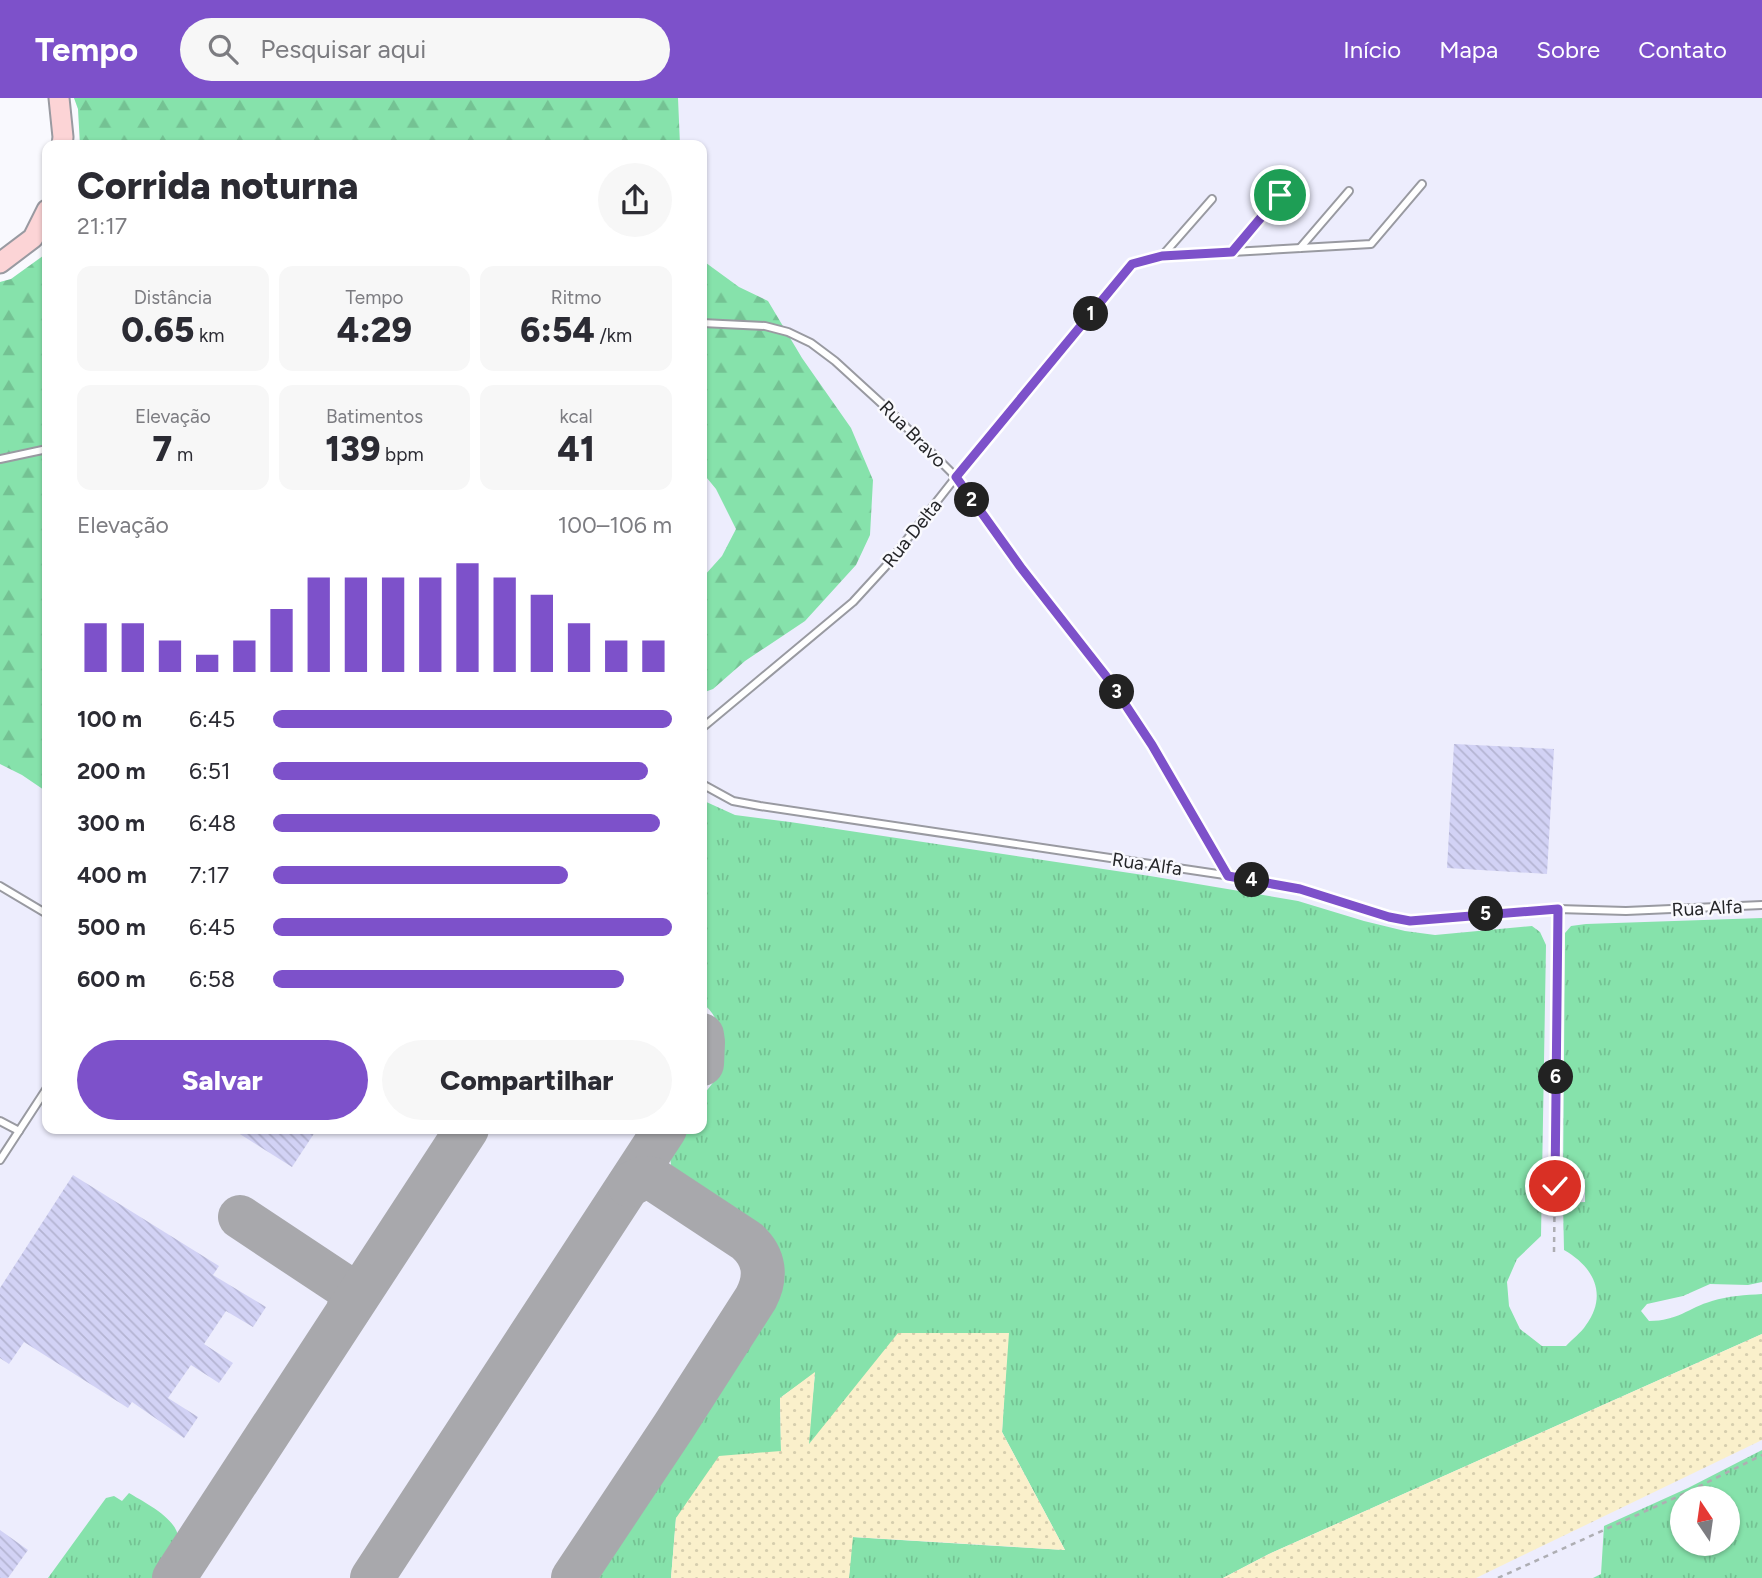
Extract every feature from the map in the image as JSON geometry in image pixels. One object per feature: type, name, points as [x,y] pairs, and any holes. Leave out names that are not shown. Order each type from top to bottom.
[{"type":"street","points":[[60,98],[63,140]]},
{"type":"street","points":[[0,263],[33,238],[42,220]]},
{"type":"lane","name":"Rua Delta","points":[[707,724],[853,603],[1132,264],[1162,256],[1371,244],[1422,184]]},
{"type":"lane","points":[[1300,248],[1349,191]]},
{"type":"lane","points":[[1232,252],[1280,195]]},
{"type":"lane","points":[[1162,256],[1212,199]]},
{"type":"lane","name":"Rua Bravo","points":[[707,323],[765,326],[788,332],[811,343],[864,387],[956,477],[1022,569],[1116,691],[1152,745],[1228,876]]},
{"type":"lane","points":[[0,459],[42,450]]},
{"type":"lane","name":"Rua Alfa","points":[[707,787],[733,800],[760,806],[1300,889],[1410,921],[1558,909],[1626,911],[1762,905]]},
{"type":"lane","points":[[0,886],[42,911]]},
{"type":"lane","points":[[0,1160],[42,1096]]},
{"type":"lane","points":[[0,1121],[19,1131]]},
{"type":"path","points":[[1554,1252],[1558,909]]},
{"type":"path","points":[[1498,1578],[1690,1491],[1762,1455]]},
{"type":"shaded area","points":[[74,98],[1762,98],[1762,1578],[0,1578],[0,282],[11,279],[42,257],[42,1134],[707,1134],[707,140],[80,140],[78,109]]},
{"type":"green space","points":[[74,98],[678,98],[680,140],[80,140],[78,109]]},
{"type":"green space","points":[[42,257],[42,789],[0,764],[0,282],[11,279]]},
{"type":"green space","points":[[707,264],[739,287],[768,301],[802,358],[851,428],[873,480],[870,535],[856,565],[805,621],[745,661],[707,691],[707,573],[722,556],[736,529],[716,489],[707,478]]},
{"type":"green space","points":[[707,802],[735,815],[1150,876],[1298,901],[1405,931],[1435,935],[1532,926],[1540,932],[1546,945],[1541,1236],[1517,1259],[1507,1282],[1509,1306],[1520,1329],[1542,1346],[1566,1346],[1582,1331],[1593,1314],[1597,1293],[1590,1273],[1564,1250],[1563,1203],[1585,1202],[1585,1179],[1563,1179],[1565,933],[1571,926],[1586,924],[1762,918],[1762,1282],[1748,1285],[1710,1284],[1683,1296],[1647,1304],[1641,1311],[1649,1321],[1659,1320],[1675,1317],[1718,1299],[1762,1294],[1762,1334],[1269,1554],[1223,1578],[849,1578],[852,1537],[1065,1550],[1002,1432],[1008,1333],[808,1445],[815,1373],[780,1398],[781,1451],[676,1518],[671,1578],[595,1578],[781,1291],[783,1267],[775,1247],[759,1230],[674,1176],[670,1156],[679,1134],[707,1134],[707,1091],[719,1073],[724,1055],[719,1025],[709,1009]]},
{"type":"green space","points":[[1762,1450],[1762,1578],[1593,1578],[1601,1574],[1604,1526],[1670,1496],[1670,1556],[1740,1556],[1740,1486],[1692,1486]]},
{"type":"green space","points":[[129,1493],[162,1514],[176,1529],[177,1546],[154,1578],[48,1578],[106,1498],[114,1496],[122,1501]]},
{"type":"sand","points":[[898,1333],[1009,1333],[1002,1432],[1065,1550],[853,1537],[849,1578],[671,1578],[676,1518],[719,1456],[781,1451],[780,1398],[815,1372],[809,1444]]},
{"type":"sand","points":[[1762,1334],[1762,1440],[1476,1578],[1223,1578],[1269,1554]]},
{"type":"building","points":[[1454,744],[1554,749],[1547,874],[1447,868]]},
{"type":"building","points":[[240,1134],[314,1134],[292,1167]]},
{"type":"building","points":[[73,1175],[219,1266],[213,1275],[266,1307],[253,1327],[226,1311],[204,1344],[233,1363],[219,1383],[191,1365],[168,1398],[198,1417],[184,1438],[132,1402],[128,1408],[24,1342],[9,1364],[0,1358],[0,1288]]},
{"type":"building","points":[[0,1530],[28,1550],[8,1578],[0,1578]]},
{"type":"taxiway","points":[[174,1578],[464,1134]]},
{"type":"taxiway","points":[[372,1578],[662,1134]]},
{"type":"taxiway","points":[[573,1578],[756,1298],[763,1275],[758,1254],[747,1241],[653,1179],[643,1178],[629,1185]]},
{"type":"taxiway","points":[[240,1217],[344,1286],[350,1294],[349,1309]]},
{"type":"route","points":[[1280,195],[1232,252],[1162,256],[1132,264],[956,477],[1022,569],[1109,680],[1152,745],[1228,876],[1300,889],[1410,921],[1558,909],[1555,1186]]}]
